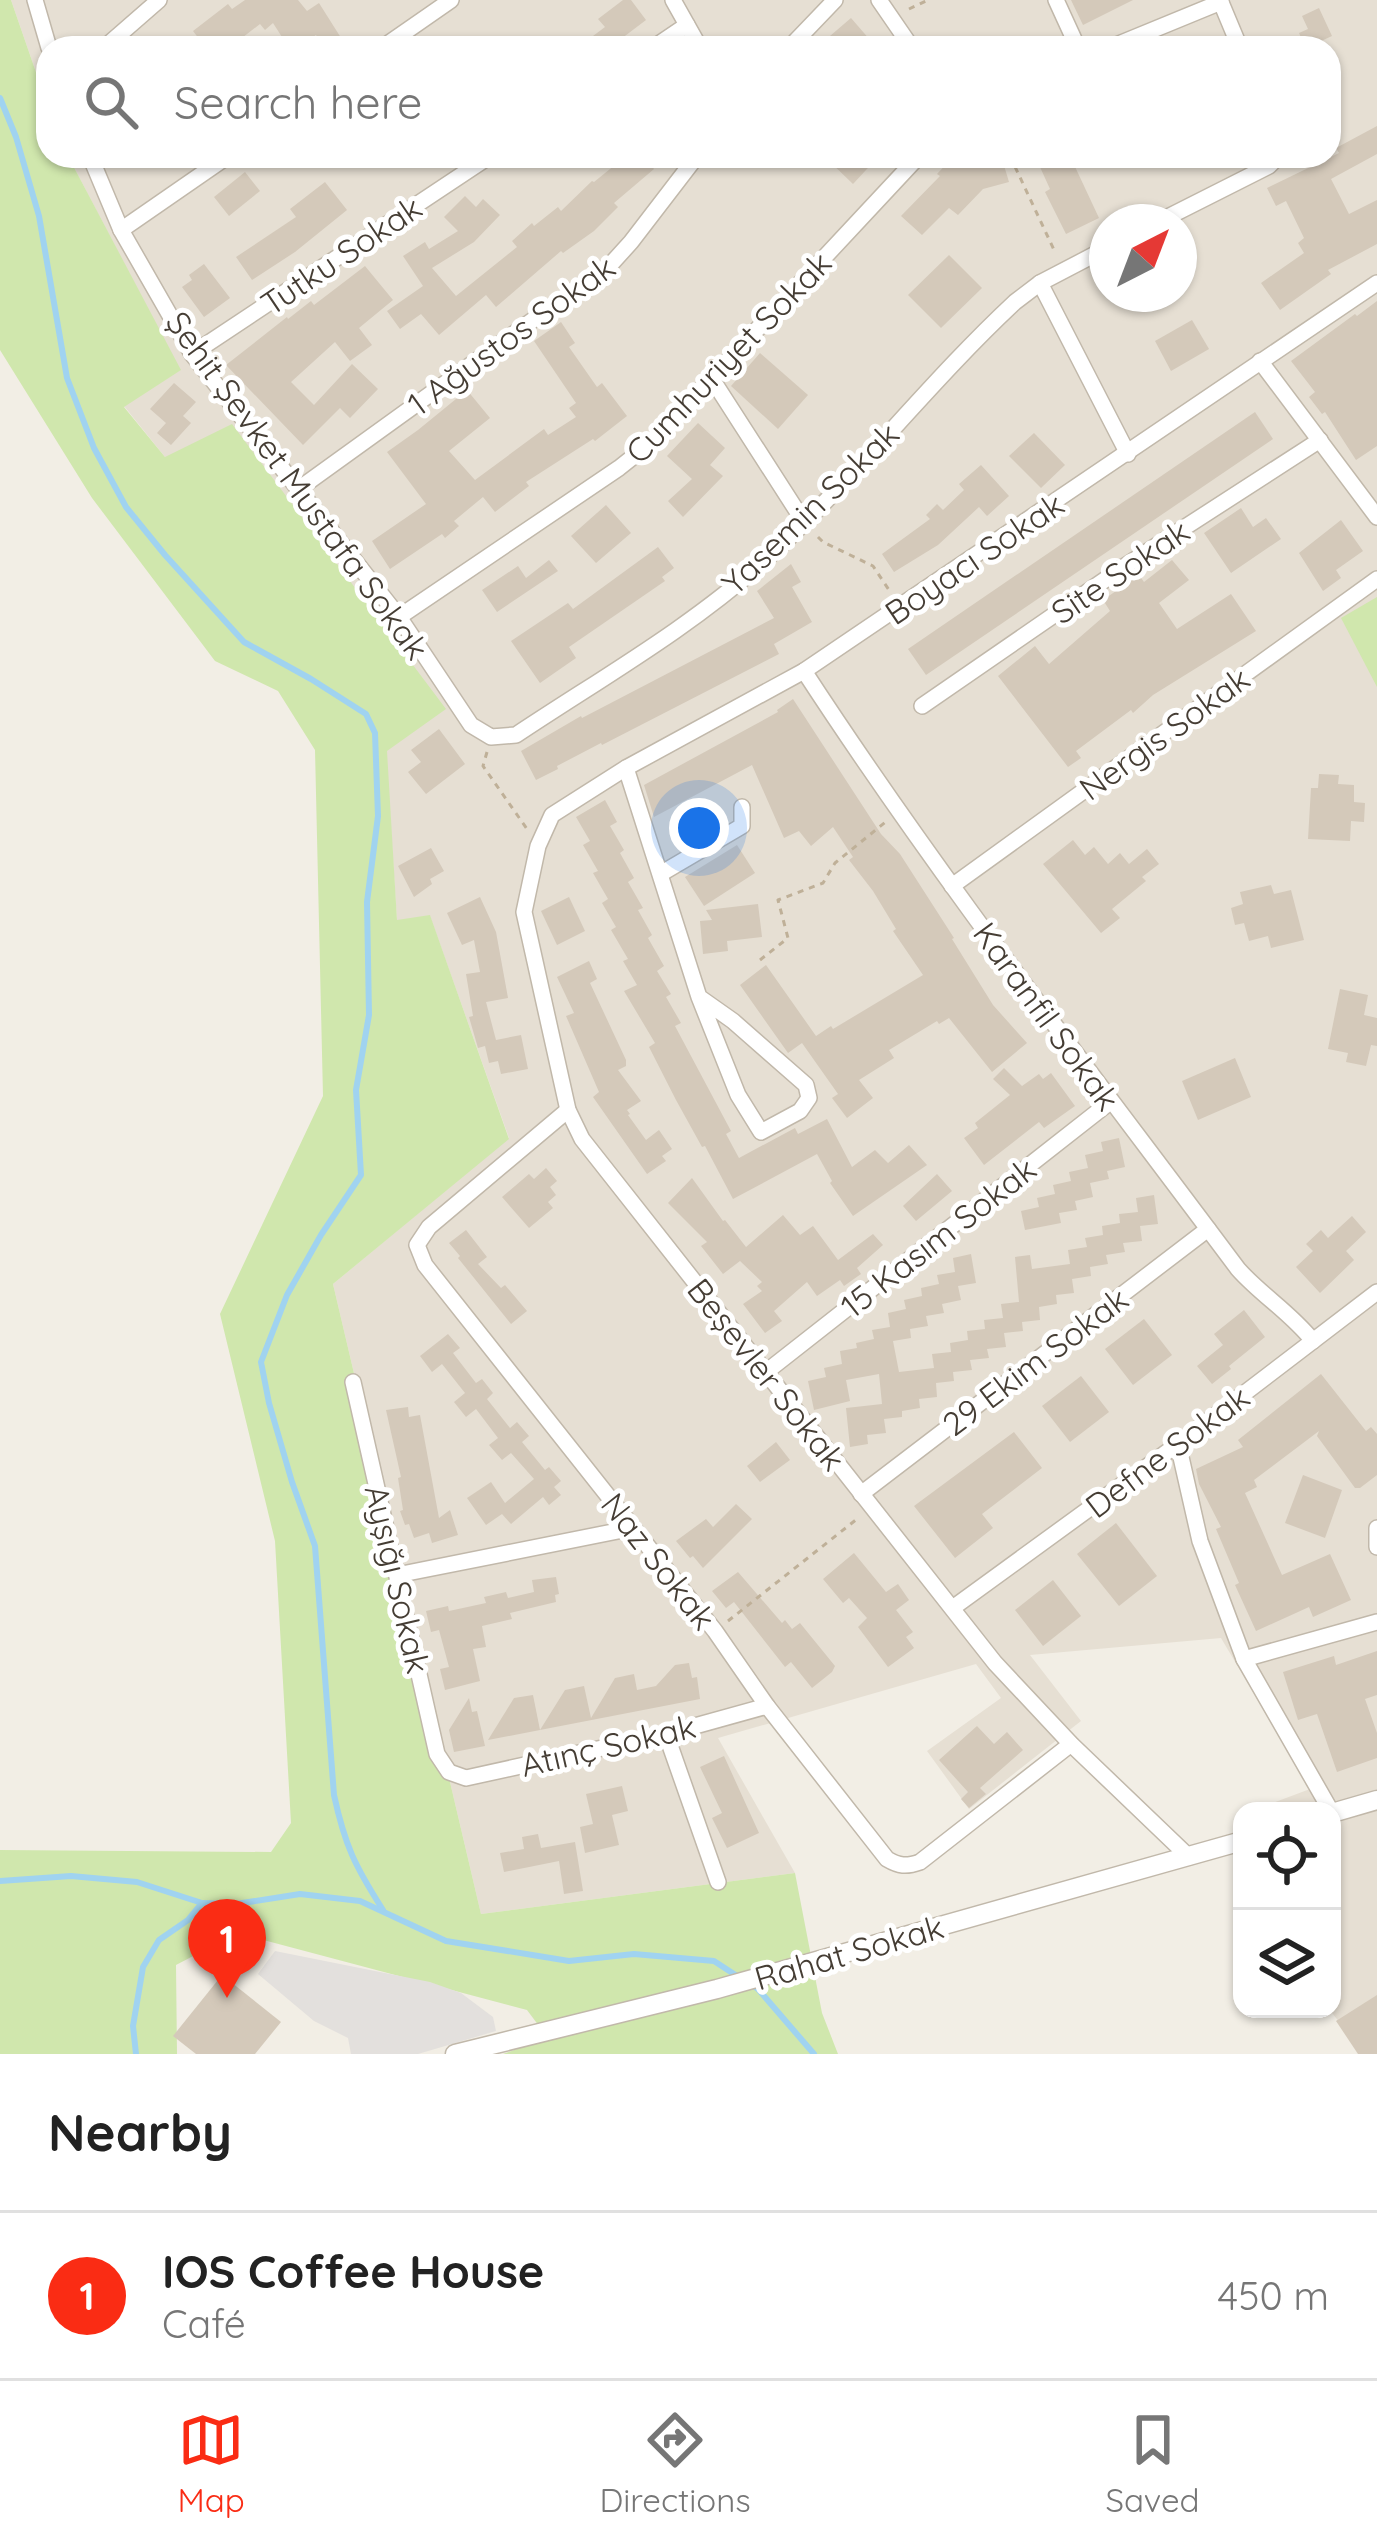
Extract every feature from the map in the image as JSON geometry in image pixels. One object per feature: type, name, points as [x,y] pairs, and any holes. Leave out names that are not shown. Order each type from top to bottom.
[{"type":"street","points":[[34,0],[45,36]]},
{"type":"street","points":[[118,36],[159,0]]},
{"type":"street","points":[[399,36],[451,0]]},
{"type":"street","points":[[673,0],[693,36]]},
{"type":"street","points":[[801,36],[835,0]]},
{"type":"street","points":[[879,0],[904,36]]},
{"type":"street","points":[[1056,0],[1072,36]]},
{"type":"street","points":[[1137,36],[1220,1],[1235,36]]},
{"type":"street","points":[[672,36],[687,26]]},
{"type":"street","name":"Şehit Şevket Mustafa Sokak","points":[[95,168],[121,230],[192,354],[399,617],[471,725],[491,737]]},
{"type":"street","points":[[121,230],[211,168]]},
{"type":"street","name":"Tutku Sokak","points":[[192,354],[472,168]]},
{"type":"street","name":"1 Ağustos Sokak","points":[[300,488],[612,262],[688,168]]},
{"type":"street","name":"Cumhuriyet Sokak","points":[[399,617],[635,457],[908,168]]},
{"type":"street","points":[[1194,204],[1265,168]]},
{"type":"street","name":"Yasemin Sokak","points":[[491,737],[516,735],[667,635],[746,576],[804,522],[1002,314],[1040,283],[1089,257]]},
{"type":"street","points":[[1040,283],[1128,454]]},
{"type":"street","name":"Boyacı Sokak","points":[[557,810],[804,671],[1377,283]]},
{"type":"street","points":[[1261,361],[1377,518]]},
{"type":"street","points":[[712,379],[804,522]]},
{"type":"street","name":"Site Sokak","points":[[922,706],[1320,440]]},
{"type":"street","name":"Nergis Sokak","points":[[952,886],[1377,579]]},
{"type":"street","name":"Karanfil Sokak","points":[[804,671],[898,812],[1110,1102],[1254,1287],[1313,1341]]},
{"type":"street","points":[[626,768],[699,997],[739,1095],[761,1132],[800,1111],[809,1098],[806,1085],[699,997]]},
{"type":"street","points":[[662,873],[742,826],[742,808]]},
{"type":"street","name":"Beşevler Sokak","points":[[557,810],[538,846],[524,920],[568,1110],[582,1139],[995,1663],[1070,1744],[1189,1857]]},
{"type":"street","name":"15 Kasım Sokak","points":[[766,1372],[1110,1102]]},
{"type":"street","name":"Naz Sokak","points":[[568,1110],[429,1227],[417,1245],[424,1264],[715,1631],[767,1706],[887,1859],[909,1866],[928,1857],[1070,1744]]},
{"type":"street","name":"29 Ekim Sokak","points":[[867,1500],[1208,1229]]},
{"type":"street","name":"Defne Sokak","points":[[954,1607],[1377,1292]]},
{"type":"street","name":"Ayşığı Sokak","points":[[353,1382],[437,1754],[449,1772]]},
{"type":"street","points":[[1178,1444],[1192,1515],[1244,1659],[1326,1802]]},
{"type":"street","points":[[397,1575],[633,1528]]},
{"type":"street","points":[[1377,1528],[1377,1547]]},
{"type":"street","points":[[1244,1659],[1377,1622]]},
{"type":"street","name":"Atınç Sokak","points":[[449,1772],[466,1778],[666,1734],[767,1706]]},
{"type":"street","points":[[666,1734],[718,1882]]},
{"type":"street","points":[[1341,1810],[1377,1800]]},
{"type":"street","name":"Rahat Sokak","points":[[455,2054],[717,1989],[1233,1844]]},
{"type":"path","points":[[892,18],[928,0]]},
{"type":"path","points":[[1016,168],[1064,270]]},
{"type":"path","points":[[804,522],[823,542],[873,566],[900,608]]},
{"type":"path","points":[[491,737],[483,766],[538,846]]},
{"type":"path","points":[[760,960],[788,938],[778,900],[823,883],[835,863],[898,812]]},
{"type":"path","points":[[715,1631],[867,1500]]},
{"type":"shaded area","points":[[11,0],[1377,0],[1377,2054],[1364,2054],[1336,2018],[1341,2018],[1341,1802],[1275,1802],[1310,1789],[1221,1638],[1030,1655],[1081,1721],[969,1809],[927,1751],[1001,1698],[976,1664],[718,1738],[795,1873],[481,1914],[333,1284],[509,1138],[430,916],[397,921],[386,751],[124,406],[180,370],[74,168],[1341,168],[1341,36],[36,36],[36,72]]},
{"type":"shaded area","points":[[275,1951],[430,1982],[461,1993],[493,2017],[496,2031],[418,2054],[351,2054],[348,2038],[314,2021],[258,1974]]},
{"type":"green space","points":[[0,0],[11,0],[36,72],[36,168],[74,168],[181,370],[124,407],[165,457],[232,424],[446,709],[387,751],[397,920],[430,915],[509,1139],[333,1284],[481,1914],[795,1873],[822,2013],[838,2054],[503,2054],[548,2038],[527,2010],[237,1933],[176,1965],[177,2054],[0,2054],[0,1850],[271,1852],[291,1823],[275,1541],[220,1314],[323,1096],[315,750],[278,691],[215,661],[92,498],[0,350]]},
{"type":"green space","points":[[1377,597],[1377,687],[1341,618]]},
{"type":"building","points":[[245,0],[298,0],[307,11],[319,3],[340,36],[281,36],[273,23],[265,30],[260,24],[244,36],[197,36],[193,31],[228,4],[232,9]]},
{"type":"building","points":[[623,0],[631,0],[646,20],[625,36],[593,36],[605,27],[598,19]]},
{"type":"building","points":[[1071,0],[1133,0],[1083,25]]},
{"type":"building","points":[[1319,8],[1332,36],[1300,36],[1308,29],[1302,16]]},
{"type":"building","points":[[851,18],[867,36],[830,36]]},
{"type":"building","points":[[1377,126],[1377,154],[1331,179],[1349,214],[1377,200],[1377,244],[1328,270],[1331,274],[1280,310],[1261,283],[1304,253],[1298,243],[1304,238],[1286,201],[1276,206],[1267,188],[1308,168],[1341,168],[1341,145]]},
{"type":"building","points":[[611,168],[654,169],[614,203],[618,207],[594,231],[561,251],[496,307],[486,295],[439,335],[421,314],[400,329],[387,311],[423,286],[403,256],[425,242],[429,249],[458,231],[444,217],[465,196],[476,207],[483,199],[500,215],[474,242],[432,268],[456,296],[517,247],[512,241],[532,223],[534,226],[558,207],[561,211]]},
{"type":"building","points":[[836,168],[868,168],[853,184]]},
{"type":"building","points":[[943,168],[1005,168],[1009,182],[983,189],[958,215],[949,208],[922,235],[901,216],[940,176]]},
{"type":"building","points":[[1040,168],[1076,168],[1092,204],[1089,223],[1066,234],[1045,192],[1050,189]]},
{"type":"building","points":[[245,172],[260,191],[229,216],[214,197]]},
{"type":"building","points":[[325,182],[347,210],[252,280],[236,257],[296,217],[290,209]]},
{"type":"building","points":[[949,255],[982,288],[941,328],[908,295]]},
{"type":"building","points":[[204,264],[230,298],[204,317],[182,287]]},
{"type":"building","points":[[365,266],[393,300],[359,328],[372,345],[350,361],[335,342],[291,382],[314,405],[352,364],[378,389],[350,418],[340,408],[303,445],[226,365],[287,317],[311,301],[314,305]]},
{"type":"building","points":[[1377,301],[1377,446],[1356,460],[1325,412],[1309,397],[1315,392],[1291,361]]},
{"type":"building","points":[[1192,320],[1209,349],[1171,371],[1155,341]]},
{"type":"building","points":[[561,322],[575,343],[569,347],[597,387],[602,383],[627,416],[526,482],[529,486],[495,512],[483,497],[454,521],[459,526],[445,538],[442,534],[390,569],[372,541],[426,504],[387,452],[467,390],[490,418],[449,451],[475,480],[544,429],[548,435],[576,417],[569,408],[576,403],[534,341]]},
{"type":"building","points":[[760,353],[808,395],[778,429],[731,386]]},
{"type":"building","points":[[174,383],[196,402],[183,416],[191,423],[171,445],[157,433],[166,423],[150,409]]},
{"type":"building","points":[[1255,412],[1273,439],[926,675],[908,649]]},
{"type":"building","points":[[698,423],[725,448],[710,465],[723,476],[683,517],[668,501],[692,479],[667,456]]},
{"type":"building","points":[[1034,433],[1065,465],[1041,488],[1009,456]]},
{"type":"building","points":[[981,465],[1009,496],[987,516],[979,507],[938,545],[894,572],[882,554],[930,519],[926,515],[937,504],[943,510],[964,490],[959,484]]},
{"type":"building","points":[[606,505],[631,533],[596,563],[571,536]]},
{"type":"building","points":[[1241,508],[1253,527],[1266,518],[1281,539],[1231,573],[1204,533]]},
{"type":"building","points":[[1341,520],[1363,551],[1336,570],[1341,578],[1323,591],[1299,553]]},
{"type":"building","points":[[658,547],[674,568],[662,577],[665,581],[569,647],[576,658],[540,683],[511,641],[568,603],[573,609]]},
{"type":"building","points":[[549,560],[558,571],[497,612],[482,590],[518,566],[526,578]]},
{"type":"building","points":[[1172,560],[1189,580],[1159,603],[1177,629],[1231,594],[1256,631],[1153,695],[1133,713],[1131,710],[1076,751],[1081,758],[1068,767],[998,676],[1035,646],[1049,664],[1110,611],[1103,600],[1139,575],[1144,582]]},
{"type":"building","points":[[791,564],[801,582],[792,587],[812,622],[774,644],[779,654],[536,780],[521,751],[774,618],[757,591]]},
{"type":"building","points":[[793,699],[881,834],[900,854],[993,1005],[1027,1043],[992,1072],[949,1018],[937,1021],[889,1050],[894,1058],[859,1080],[873,1098],[847,1118],[832,1098],[838,1094],[802,1043],[788,1053],[740,985],[766,965],[816,1036],[923,975],[833,827],[811,846],[799,831],[784,838],[752,765],[654,817],[644,785],[778,712]]},
{"type":"building","points":[[439,729],[465,764],[426,794],[408,772],[421,762],[411,750]]},
{"type":"building","points":[[1319,774],[1339,775],[1338,784],[1354,785],[1354,802],[1365,803],[1364,822],[1351,821],[1350,841],[1308,839],[1311,788],[1318,788]]},
{"type":"building","points":[[605,800],[617,822],[610,826],[624,850],[620,853],[634,878],[628,882],[643,908],[638,910],[652,935],[648,938],[664,966],[657,971],[681,1023],[675,1026],[731,1131],[726,1134],[739,1158],[795,1128],[798,1134],[827,1119],[852,1167],[875,1150],[888,1163],[909,1145],[927,1165],[853,1216],[817,1154],[733,1199],[676,1100],[649,1047],[655,1043],[624,991],[637,985],[611,930],[616,927],[602,903],[608,899],[593,873],[598,871],[583,845],[590,841],[576,817]]},
{"type":"building","points":[[1073,840],[1085,855],[1094,847],[1108,864],[1120,853],[1129,864],[1147,849],[1159,864],[1112,909],[1120,918],[1101,933],[1043,864]]},
{"type":"building","points":[[737,845],[755,873],[704,906],[685,877]]},
{"type":"building","points":[[431,848],[444,871],[414,897],[398,866]]},
{"type":"building","points":[[1271,885],[1274,894],[1291,890],[1304,940],[1271,948],[1268,936],[1249,941],[1244,923],[1235,925],[1231,908],[1243,904],[1240,892]]},
{"type":"building","points":[[480,897],[496,932],[508,998],[486,1002],[496,1040],[521,1035],[528,1069],[501,1074],[498,1061],[489,1063],[485,1046],[478,1048],[469,1017],[473,1016],[466,974],[480,972],[474,940],[462,945],[447,913]]},
{"type":"building","points":[[569,897],[585,931],[557,945],[541,911]]},
{"type":"building","points":[[758,904],[762,937],[727,941],[728,951],[703,954],[700,921],[712,920],[706,910]]},
{"type":"building","points":[[589,961],[597,979],[590,983],[626,1060],[626,1066],[618,1070],[641,1101],[627,1110],[628,1115],[646,1140],[659,1130],[672,1149],[662,1156],[666,1161],[647,1174],[593,1097],[599,1092],[566,1016],[574,1013],[557,977]]},
{"type":"building","points":[[1340,989],[1368,995],[1364,1015],[1377,1018],[1377,1046],[1371,1045],[1366,1066],[1346,1062],[1348,1053],[1328,1049]]},
{"type":"building","points":[[1235,1058],[1251,1097],[1198,1120],[1182,1081]]},
{"type":"building","points":[[1004,1068],[1022,1086],[1039,1074],[1043,1079],[1051,1073],[1075,1106],[1044,1128],[1039,1122],[984,1165],[964,1138],[1010,1095],[993,1079]]},
{"type":"building","points":[[1119,1138],[1125,1167],[1107,1171],[1109,1179],[1090,1183],[1093,1197],[1075,1201],[1077,1210],[1059,1213],[1061,1223],[1025,1230],[1021,1211],[1039,1207],[1037,1198],[1055,1194],[1053,1185],[1071,1181],[1069,1172],[1088,1168],[1085,1155],[1103,1151],[1101,1142]]},
{"type":"building","points":[[546,1168],[557,1181],[550,1187],[556,1195],[548,1202],[553,1208],[529,1228],[502,1197],[529,1174],[534,1179]]},
{"type":"building","points":[[937,1174],[952,1191],[916,1221],[903,1206]]},
{"type":"building","points":[[692,1178],[746,1247],[783,1215],[800,1235],[813,1226],[838,1260],[873,1234],[883,1245],[857,1268],[861,1274],[844,1286],[840,1280],[817,1296],[807,1282],[774,1311],[782,1321],[765,1333],[743,1304],[762,1291],[757,1286],[762,1282],[740,1261],[723,1274],[701,1246],[707,1242],[668,1203]]},
{"type":"building","points":[[1154,1195],[1158,1224],[1140,1226],[1142,1241],[1123,1243],[1125,1252],[1106,1255],[1108,1264],[1090,1267],[1091,1276],[1072,1279],[1074,1293],[1056,1295],[1057,1304],[1039,1307],[1040,1320],[1022,1322],[1023,1331],[1004,1333],[1006,1347],[987,1349],[989,1358],[970,1360],[972,1370],[953,1372],[954,1381],[936,1383],[937,1397],[919,1399],[920,1408],[902,1411],[902,1417],[884,1419],[886,1433],[867,1435],[868,1444],[850,1447],[846,1408],[882,1404],[879,1374],[846,1380],[850,1401],[814,1410],[808,1381],[826,1377],[824,1368],[842,1364],[840,1351],[874,1339],[872,1330],[890,1327],[888,1313],[906,1309],[904,1300],[922,1296],[921,1288],[939,1284],[937,1275],[955,1272],[953,1258],[971,1254],[976,1283],[958,1286],[961,1300],[942,1304],[944,1313],[926,1316],[928,1326],[910,1329],[911,1338],[893,1341],[899,1372],[934,1368],[932,1354],[951,1352],[950,1343],[968,1340],[967,1331],[985,1329],[984,1320],[1003,1318],[1001,1304],[1019,1302],[1015,1257],[1030,1255],[1032,1269],[1070,1264],[1068,1250],[1087,1247],[1085,1238],[1103,1235],[1102,1226],[1120,1223],[1119,1214],[1138,1212],[1136,1198]]},
{"type":"building","points":[[1352,1216],[1366,1232],[1346,1251],[1354,1260],[1320,1293],[1296,1267],[1313,1251],[1306,1244],[1321,1230],[1328,1238]]},
{"type":"building","points":[[466,1230],[487,1257],[478,1264],[527,1311],[511,1324],[449,1243]]},
{"type":"building","points":[[1244,1310],[1265,1337],[1212,1384],[1197,1366],[1223,1345],[1214,1334]]},
{"type":"building","points":[[1144,1319],[1172,1355],[1133,1385],[1105,1349]]},
{"type":"building","points":[[448,1334],[460,1348],[453,1353],[476,1383],[482,1379],[493,1393],[487,1399],[510,1428],[517,1422],[529,1436],[522,1442],[561,1481],[554,1487],[561,1495],[549,1505],[543,1497],[511,1524],[502,1514],[486,1525],[467,1498],[491,1482],[505,1503],[534,1479],[511,1453],[502,1460],[489,1445],[498,1438],[476,1409],[466,1417],[454,1402],[465,1393],[442,1364],[432,1372],[420,1356]]},
{"type":"building","points":[[1321,1374],[1366,1431],[1371,1427],[1377,1434],[1377,1475],[1355,1488],[1317,1436],[1319,1431],[1254,1480],[1257,1487],[1245,1493],[1282,1575],[1330,1554],[1351,1600],[1313,1617],[1309,1607],[1256,1631],[1235,1585],[1239,1583],[1216,1529],[1221,1527],[1196,1469],[1243,1447],[1238,1440]]},
{"type":"building","points":[[1081,1376],[1109,1412],[1070,1442],[1042,1406]]},
{"type":"building","points":[[408,1407],[409,1417],[420,1415],[439,1518],[450,1510],[458,1535],[432,1543],[429,1533],[414,1538],[400,1511],[401,1477],[386,1410]]},
{"type":"building","points":[[1014,1432],[1042,1468],[982,1514],[993,1528],[955,1558],[914,1506]]},
{"type":"building","points":[[776,1442],[790,1460],[760,1482],[747,1466]]},
{"type":"building","points":[[1303,1475],[1342,1490],[1325,1538],[1285,1523]]},
{"type":"building","points":[[736,1504],[752,1519],[703,1568],[676,1541],[706,1519],[713,1527]]},
{"type":"building","points":[[1116,1523],[1157,1576],[1119,1606],[1077,1554]]},
{"type":"building","points":[[854,1553],[886,1592],[898,1584],[909,1600],[896,1610],[913,1632],[906,1637],[914,1648],[888,1667],[858,1627],[867,1618],[849,1598],[843,1603],[823,1579]]},
{"type":"building","points":[[738,1572],[782,1623],[785,1620],[792,1629],[800,1623],[835,1666],[812,1688],[791,1662],[785,1667],[734,1602],[726,1608],[712,1591]]},
{"type":"building","points":[[556,1577],[556,1602],[510,1613],[512,1619],[482,1626],[486,1647],[473,1649],[480,1681],[445,1690],[440,1669],[449,1667],[439,1630],[431,1632],[426,1611],[486,1603],[484,1597],[506,1592],[508,1598],[534,1592],[532,1580]]},
{"type":"building","points":[[1053,1580],[1081,1616],[1043,1646],[1015,1610]]},
{"type":"building","points":[[1377,1651],[1377,1695],[1365,1699],[1377,1733],[1377,1758],[1337,1772],[1317,1714],[1298,1720],[1283,1672],[1334,1656],[1336,1665]]},
{"type":"building","points":[[689,1663],[700,1699],[540,1730],[565,1690],[584,1686],[591,1718],[615,1678],[634,1674],[637,1690],[656,1686],[675,1665]]},
{"type":"building","points":[[533,1695],[540,1730],[488,1740],[514,1698]]},
{"type":"building","points":[[469,1698],[485,1746],[454,1752],[449,1730]]},
{"type":"building","points":[[977,1726],[994,1744],[1007,1732],[1023,1750],[980,1788],[986,1794],[969,1808],[961,1799],[968,1792],[939,1760]]},
{"type":"building","points":[[724,1756],[759,1833],[727,1848],[712,1818],[722,1813],[700,1767]]},
{"type":"building","points":[[622,1786],[628,1811],[612,1815],[619,1845],[585,1853],[580,1827],[593,1824],[586,1794]]},
{"type":"building","points":[[538,1834],[541,1848],[575,1842],[583,1891],[564,1894],[559,1861],[504,1872],[500,1853],[524,1849],[522,1837]]},
{"type":"building","points":[[222,1975],[281,2022],[255,2054],[196,2054],[173,2036]]},
{"type":"building","points":[[1377,1995],[1377,2054],[1358,2054],[1336,2021]]},
{"type":"waterway","points":[[0,98],[39,216],[67,378],[94,448],[126,507],[244,642],[366,714],[375,733],[378,816],[367,902],[369,1015],[356,1090],[361,1175],[287,1295],[261,1362],[292,1482],[315,1546],[334,1795],[352,1855],[383,1910]]},
{"type":"waterway","points":[[0,1881],[71,1876],[137,1882],[202,1903]]},
{"type":"waterway","points":[[136,2054],[133,2026],[143,1967],[159,1940],[188,1920],[202,1903],[236,1904],[300,1894],[360,1901],[446,1941],[569,1961],[634,1954],[714,1961],[737,1976]]},
{"type":"waterway","points":[[749,1983],[814,2054]]},
{"type":"place","name":"IOS Coffee House","points":[[227,1998]]}]
